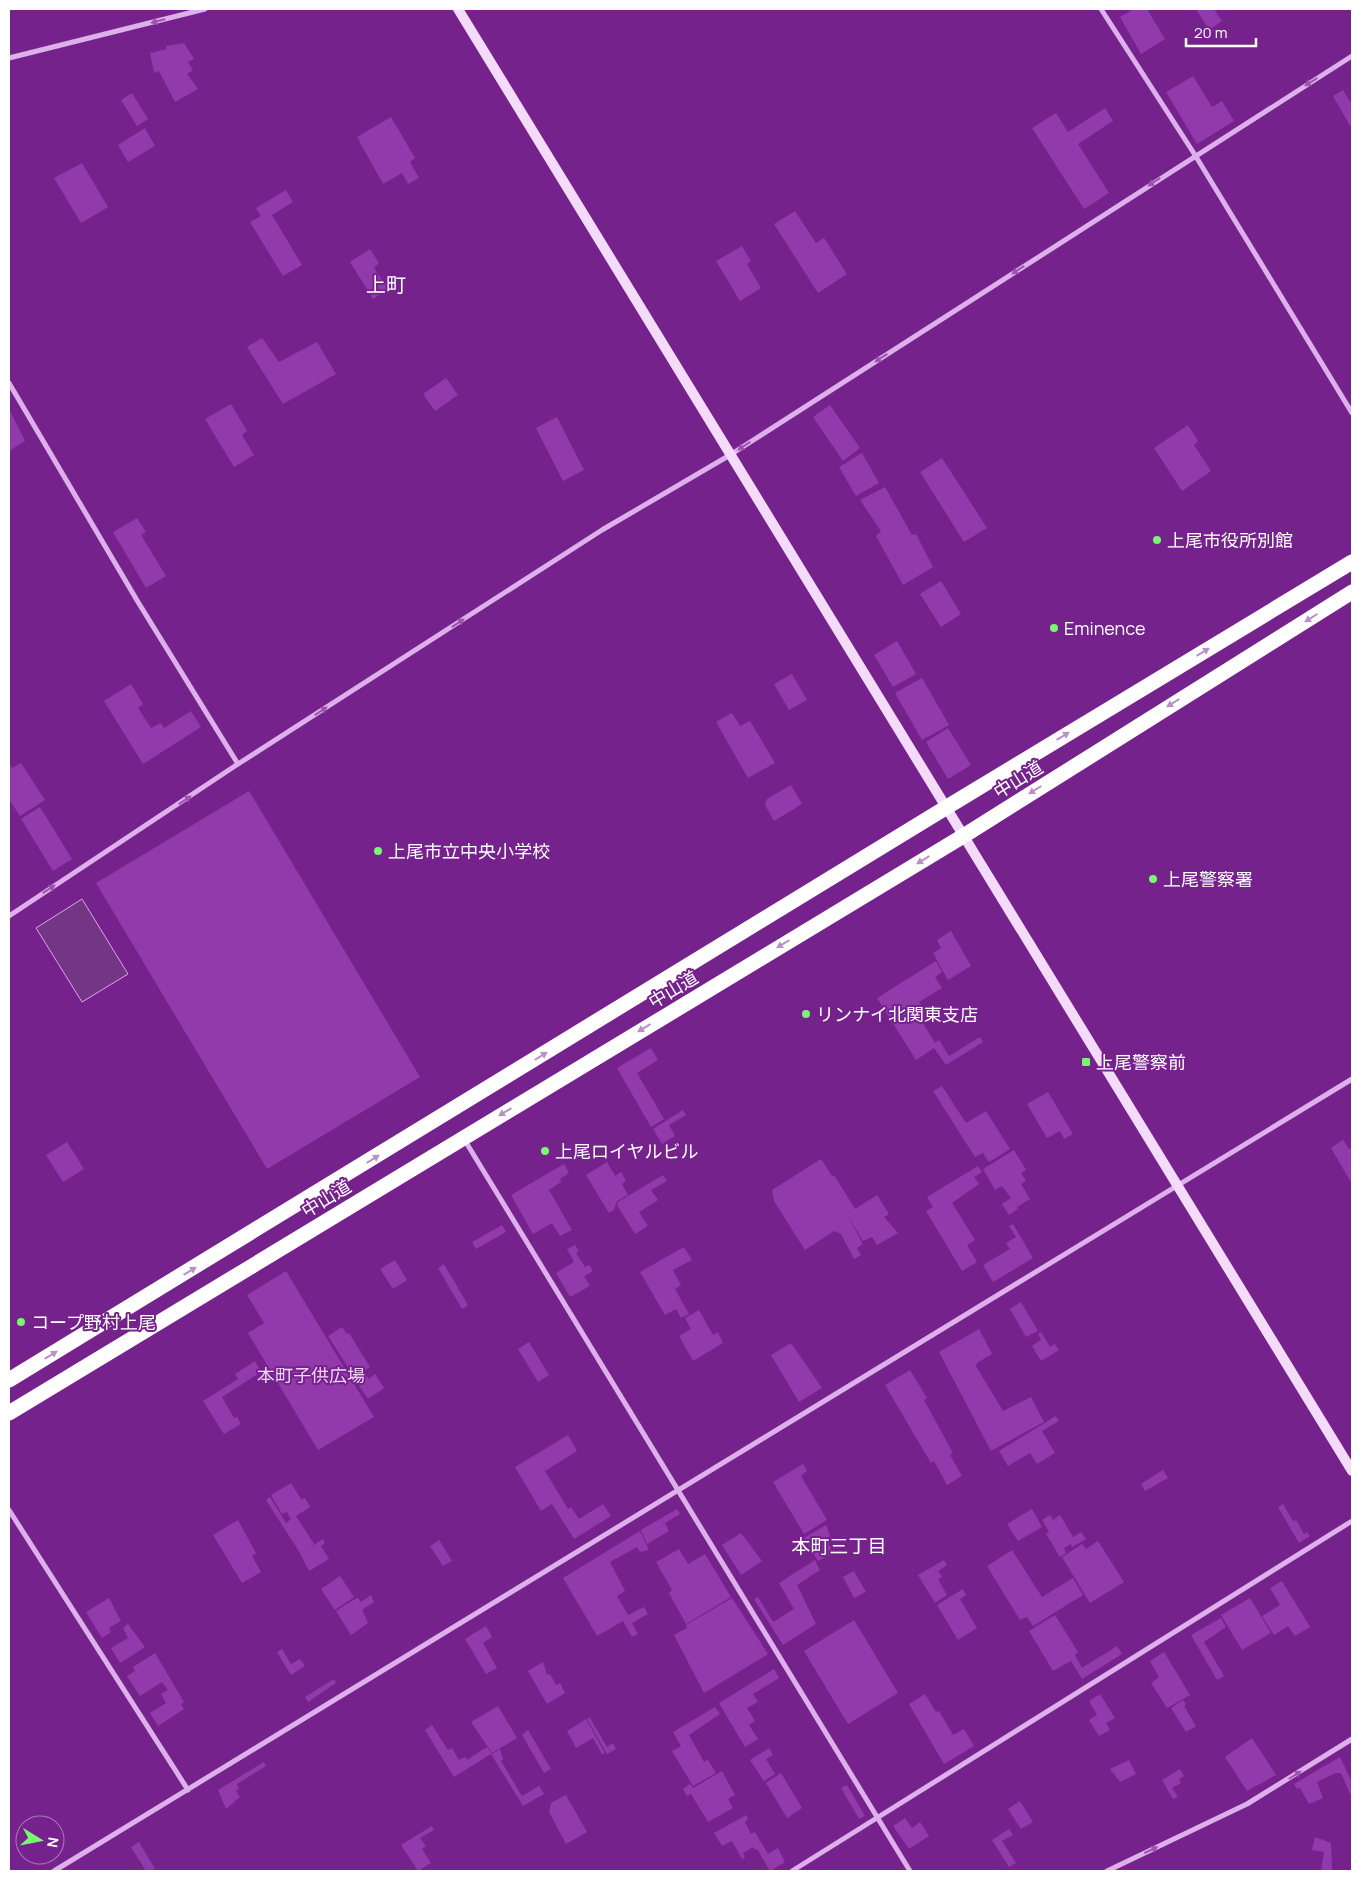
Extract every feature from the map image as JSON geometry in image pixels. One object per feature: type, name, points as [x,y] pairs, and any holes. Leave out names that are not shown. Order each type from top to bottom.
[{"type":"highway","name":"中山道","points":[[9,1380],[1352,562]]},
{"type":"highway","name":"中山道","points":[[9,1412],[964,835],[1352,592]]},
{"type":"street","points":[[9,58],[205,9]]},
{"type":"street","points":[[458,9],[1352,1471]]},
{"type":"street","points":[[1101,9],[1195,155],[1352,413]]},
{"type":"street","points":[[9,916],[238,764],[602,530],[730,455],[1352,56]]},
{"type":"street","points":[[9,383],[138,602],[238,764]]},
{"type":"street","points":[[54,1871],[1352,1079]]},
{"type":"street","points":[[463,1137],[910,1871]]},
{"type":"street","points":[[9,1510],[188,1790]]},
{"type":"street","points":[[792,1871],[1352,1521]]},
{"type":"street","points":[[1107,1871],[1247,1804],[1352,1739]]},
{"type":"green space","points":[[1134,9],[1147,9],[1165,39],[1141,54],[1120,17]]},
{"type":"green space","points":[[1196,9],[1214,9],[1222,21],[1209,30]]},
{"type":"green space","points":[[184,43],[194,59],[188,62],[193,70],[187,74],[198,89],[175,102],[159,71],[154,73],[150,53],[167,49],[166,46]]},
{"type":"green space","points":[[1193,76],[1212,107],[1222,101],[1234,121],[1197,144],[1166,92]]},
{"type":"green space","points":[[1343,90],[1352,105],[1352,129],[1333,96]]},
{"type":"green space","points":[[132,93],[148,119],[137,126],[121,100]]},
{"type":"green space","points":[[1105,108],[1113,121],[1078,144],[1109,193],[1084,209],[1032,128],[1056,113],[1068,132]]},
{"type":"green space","points":[[391,117],[415,158],[410,162],[419,178],[408,184],[402,173],[383,184],[357,137]]},
{"type":"green space","points":[[145,128],[155,146],[128,162],[118,145]]},
{"type":"green space","points":[[82,163],[108,207],[81,223],[54,178]]},
{"type":"green space","points":[[286,190],[293,202],[272,215],[302,265],[283,276],[250,222],[261,216],[256,208]]},
{"type":"green space","points":[[795,211],[816,243],[824,238],[847,274],[818,293],[774,224]]},
{"type":"green space","points":[[742,246],[751,261],[747,264],[761,288],[740,301],[716,261]]},
{"type":"green space","points":[[370,249],[379,263],[374,268],[384,283],[390,280],[393,286],[373,299],[350,262]]},
{"type":"green space","points":[[262,338],[279,362],[317,342],[336,374],[283,404],[247,347]]},
{"type":"green space","points":[[446,378],[458,395],[435,411],[423,394]]},
{"type":"green space","points":[[231,404],[247,431],[242,435],[254,455],[234,467],[205,419]]},
{"type":"green space","points":[[830,405],[860,448],[843,461],[813,417]]},
{"type":"green space","points":[[9,409],[25,441],[9,451]]},
{"type":"green space","points":[[557,417],[584,470],[563,481],[536,428]]},
{"type":"green space","points":[[1188,425],[1198,441],[1194,445],[1211,471],[1182,491],[1154,448]]},
{"type":"green space","points":[[862,453],[879,483],[856,496],[839,467]]},
{"type":"green space","points":[[942,458],[987,528],[964,542],[920,472]]},
{"type":"green space","points":[[885,487],[912,535],[916,534],[933,567],[903,585],[876,536],[881,531],[860,500]]},
{"type":"green space","points":[[137,518],[146,532],[141,535],[166,576],[146,588],[113,532]]},
{"type":"green space","points":[[941,581],[961,614],[941,627],[920,594]]},
{"type":"green space","points":[[897,641],[916,674],[893,687],[874,655]]},
{"type":"green space","points":[[792,674],[807,700],[789,710],[774,684]]},
{"type":"green space","points":[[922,678],[949,725],[922,740],[895,693]]},
{"type":"green space","points":[[131,684],[143,704],[138,708],[151,728],[161,723],[164,728],[191,711],[201,727],[143,764],[104,701]]},
{"type":"green space","points":[[732,713],[740,726],[750,721],[775,763],[748,778],[716,722]]},
{"type":"green space","points":[[948,728],[971,765],[948,779],[926,742]]},
{"type":"green space","points":[[9,763],[12,768],[21,763],[45,800],[20,816],[9,799]]},
{"type":"green space","points":[[791,785],[802,804],[774,821],[765,805],[767,799]]},
{"type":"green space","points":[[249,791],[420,1077],[267,1169],[96,883]]},
{"type":"green space","points":[[40,807],[72,859],[53,871],[21,819]]},
{"type":"green space","points":[[951,931],[971,966],[948,980],[933,953],[941,948],[937,940]]},
{"type":"green space","points":[[936,961],[942,972],[935,977],[942,988],[919,1002],[923,1008],[919,1011],[924,1019],[921,1020],[935,1043],[939,1040],[949,1056],[980,1037],[983,1042],[946,1065],[934,1048],[916,1060],[877,998]]},
{"type":"green space","points":[[651,1048],[658,1060],[637,1073],[664,1119],[651,1127],[617,1068]]},
{"type":"green space","points":[[942,1086],[966,1123],[986,1111],[1010,1149],[989,1162],[983,1153],[975,1157],[933,1091]]},
{"type":"green space","points":[[1048,1092],[1073,1134],[1064,1139],[1060,1131],[1047,1138],[1027,1104]]},
{"type":"green space","points":[[683,1110],[686,1115],[669,1125],[675,1136],[662,1144],[653,1129]]},
{"type":"green space","points":[[1343,1140],[1349,1149],[1352,1148],[1352,1184],[1331,1148]]},
{"type":"green space","points":[[67,1142],[84,1169],[63,1182],[46,1155]]},
{"type":"green space","points":[[1014,1150],[1026,1170],[1021,1173],[1026,1181],[1021,1184],[1030,1199],[1017,1207],[1018,1209],[1009,1215],[1002,1204],[1011,1198],[1002,1186],[995,1190],[983,1169]]},
{"type":"green space","points":[[821,1159],[832,1176],[834,1175],[855,1209],[877,1195],[889,1214],[884,1217],[898,1233],[877,1245],[872,1237],[863,1241],[846,1213],[863,1244],[857,1248],[861,1255],[854,1259],[841,1234],[834,1231],[805,1250],[774,1201],[772,1190]]},
{"type":"green space","points":[[607,1162],[615,1176],[621,1172],[626,1181],[622,1184],[628,1195],[617,1201],[614,1210],[609,1213],[586,1175]]},
{"type":"green space","points":[[564,1164],[569,1173],[560,1179],[561,1182],[549,1190],[572,1230],[560,1236],[552,1223],[533,1234],[511,1195]]},
{"type":"green space","points":[[978,1166],[982,1172],[974,1177],[979,1184],[952,1203],[975,1240],[967,1245],[977,1262],[962,1271],[926,1211],[933,1207],[927,1197]]},
{"type":"green space","points":[[663,1175],[667,1181],[651,1190],[658,1200],[639,1212],[648,1226],[635,1234],[617,1205],[618,1202]]},
{"type":"green space","points":[[1013,1224],[1033,1258],[993,1282],[983,1265],[1010,1249],[1006,1243],[1016,1237],[1009,1226]]},
{"type":"green space","points":[[502,1225],[506,1232],[476,1249],[472,1242]]},
{"type":"green space","points":[[575,1245],[579,1251],[576,1253],[585,1267],[589,1265],[593,1271],[584,1276],[590,1286],[570,1297],[556,1273],[574,1262],[567,1249]]},
{"type":"green space","points":[[684,1247],[692,1260],[673,1270],[681,1285],[675,1289],[689,1314],[681,1318],[676,1309],[665,1315],[640,1272]]},
{"type":"green space","points":[[395,1260],[407,1280],[393,1289],[380,1269]]},
{"type":"green space","points":[[444,1264],[468,1305],[462,1309],[438,1268]]},
{"type":"green space","name":"本町子供広場","points":[[286,1271],[374,1417],[318,1450],[248,1333],[264,1323],[247,1295]]},
{"type":"green space","points":[[1021,1302],[1038,1331],[1026,1337],[1010,1309]]},
{"type":"green space","points":[[699,1310],[713,1335],[718,1332],[723,1343],[693,1361],[679,1336],[691,1329],[685,1318]]},
{"type":"green space","points":[[342,1327],[347,1334],[349,1333],[370,1367],[354,1377],[328,1336]]},
{"type":"green space","points":[[979,1329],[992,1354],[977,1363],[976,1366],[1003,1411],[1031,1397],[1044,1422],[991,1451],[939,1352]]},
{"type":"green space","points":[[1041,1332],[1050,1347],[1055,1344],[1059,1350],[1041,1361],[1032,1346],[1041,1340],[1038,1334]]},
{"type":"green space","points":[[529,1342],[549,1375],[538,1382],[518,1349]]},
{"type":"green space","points":[[791,1343],[822,1388],[799,1402],[771,1355]]},
{"type":"green space","points":[[255,1361],[261,1372],[222,1397],[234,1418],[237,1417],[241,1424],[224,1434],[203,1401],[238,1379],[235,1374]]},
{"type":"green space","points":[[910,1370],[927,1398],[924,1400],[953,1453],[950,1455],[962,1476],[947,1485],[934,1461],[931,1463],[885,1385]]},
{"type":"green space","points":[[364,1373],[369,1379],[375,1374],[384,1388],[368,1399],[354,1379]]},
{"type":"green space","points":[[1056,1416],[1059,1421],[1042,1431],[1055,1453],[1037,1464],[1030,1453],[1008,1466],[999,1451]]},
{"type":"green space","points":[[568,1435],[577,1451],[545,1471],[568,1509],[571,1507],[579,1519],[603,1504],[611,1516],[574,1539],[552,1504],[541,1511],[515,1467]]},
{"type":"green space","points":[[803,1464],[807,1471],[801,1476],[827,1520],[804,1534],[773,1482]]},
{"type":"green space","points":[[1163,1470],[1168,1478],[1145,1491],[1141,1484]]},
{"type":"green space","points":[[291,1483],[301,1499],[305,1498],[310,1507],[296,1516],[314,1544],[307,1549],[323,1539],[325,1543],[321,1546],[329,1559],[309,1571],[300,1553],[266,1500],[270,1497],[286,1523],[291,1519],[287,1512],[282,1514],[271,1495]]},
{"type":"green space","points":[[1283,1504],[1293,1521],[1296,1520],[1304,1534],[1307,1532],[1310,1536],[1299,1543],[1278,1507]]},
{"type":"green space","points":[[677,1509],[680,1514],[665,1523],[669,1531],[647,1544],[641,1530]]},
{"type":"green space","points":[[1032,1509],[1042,1527],[1018,1541],[1007,1524]]},
{"type":"green space","points":[[1050,1515],[1053,1520],[1060,1515],[1073,1537],[1081,1532],[1086,1539],[1072,1547],[1071,1544],[1064,1548],[1066,1553],[1060,1557],[1046,1534],[1049,1532],[1042,1520]]},
{"type":"green space","points":[[238,1520],[256,1553],[252,1556],[261,1572],[242,1583],[213,1535]]},
{"type":"green space","points":[[826,1525],[830,1536],[826,1538],[833,1553],[818,1561],[804,1538]]},
{"type":"green space","points":[[640,1531],[649,1550],[640,1552],[637,1547],[610,1562],[625,1591],[617,1596],[628,1615],[644,1607],[648,1614],[632,1623],[638,1634],[632,1637],[623,1621],[597,1636],[563,1578]]},
{"type":"green space","points":[[741,1533],[762,1561],[741,1575],[722,1545]]},
{"type":"green space","points":[[439,1540],[452,1561],[443,1566],[430,1546]]},
{"type":"green space","points":[[1098,1541],[1124,1582],[1090,1603],[1062,1557],[1082,1544],[1086,1549]]},
{"type":"green space","points":[[679,1549],[688,1564],[705,1554],[731,1597],[686,1624],[669,1593],[672,1590],[656,1562]]},
{"type":"green space","points":[[1012,1550],[1042,1597],[1073,1578],[1083,1595],[1033,1626],[1027,1617],[1020,1620],[987,1566]]},
{"type":"green space","points":[[815,1560],[820,1570],[797,1585],[816,1624],[783,1645],[754,1599],[758,1597],[773,1622],[794,1609],[779,1583]]},
{"type":"green space","points":[[944,1560],[947,1565],[938,1571],[942,1577],[938,1579],[947,1595],[935,1603],[918,1575]]},
{"type":"green space","points":[[854,1571],[866,1592],[854,1598],[843,1577]]},
{"type":"green space","points":[[340,1576],[354,1597],[335,1610],[321,1589]]},
{"type":"green space","points":[[1282,1581],[1310,1627],[1295,1636],[1288,1626],[1274,1635],[1262,1616],[1280,1605],[1270,1588]]},
{"type":"green space","points":[[963,1589],[966,1595],[960,1599],[977,1628],[958,1640],[937,1605]]},
{"type":"green space","points":[[371,1595],[374,1602],[362,1610],[368,1623],[351,1635],[336,1611],[355,1599],[358,1598],[361,1602]]},
{"type":"green space","points":[[109,1598],[121,1621],[109,1628],[111,1632],[102,1638],[86,1612]]},
{"type":"green space","points":[[732,1598],[768,1654],[704,1693],[674,1635],[687,1628],[686,1625]]},
{"type":"green space","points":[[1250,1598],[1271,1633],[1242,1650],[1221,1615]]},
{"type":"green space","points":[[1055,1615],[1078,1652],[1075,1655],[1082,1668],[1117,1646],[1122,1654],[1082,1679],[1071,1661],[1053,1671],[1029,1631]]},
{"type":"green space","points":[[1221,1618],[1226,1627],[1204,1642],[1224,1676],[1217,1680],[1191,1635]]},
{"type":"green space","points":[[854,1620],[898,1693],[848,1724],[804,1651]]},
{"type":"green space","points":[[128,1624],[145,1647],[120,1663],[111,1648],[128,1638],[123,1628]]},
{"type":"green space","points":[[486,1626],[492,1637],[483,1643],[497,1668],[486,1674],[465,1639]]},
{"type":"green space","points":[[282,1649],[291,1664],[300,1659],[305,1666],[291,1675],[277,1652]]},
{"type":"green space","points":[[1164,1652],[1190,1695],[1167,1708],[1151,1683],[1159,1677],[1150,1661]]},
{"type":"green space","points":[[155,1653],[184,1702],[181,1704],[184,1709],[158,1726],[150,1713],[166,1703],[161,1694],[168,1690],[162,1682],[140,1696],[127,1676],[135,1671],[133,1667]]},
{"type":"green space","points":[[543,1662],[547,1675],[550,1674],[556,1685],[560,1683],[565,1693],[547,1704],[528,1671]]},
{"type":"green space","points":[[774,1669],[779,1678],[753,1694],[758,1702],[747,1708],[755,1721],[749,1725],[758,1739],[745,1747],[719,1703]]},
{"type":"green space","points":[[334,1679],[336,1683],[308,1702],[305,1697]]},
{"type":"green space","points":[[925,1694],[936,1712],[939,1711],[953,1735],[964,1729],[974,1746],[944,1764],[909,1704]]},
{"type":"green space","points":[[1100,1694],[1115,1718],[1106,1723],[1110,1730],[1099,1736],[1089,1720],[1097,1715],[1089,1701]]},
{"type":"green space","points":[[1183,1700],[1186,1704],[1184,1706],[1196,1726],[1186,1732],[1171,1708]]},
{"type":"green space","points":[[498,1706],[517,1738],[492,1753],[471,1722]]},
{"type":"green space","points":[[715,1707],[720,1714],[689,1735],[704,1762],[708,1760],[716,1773],[693,1786],[672,1751],[681,1746],[673,1732]]},
{"type":"green space","points":[[590,1718],[607,1747],[613,1743],[616,1749],[607,1754],[587,1719]]},
{"type":"green space","points":[[586,1719],[605,1753],[602,1754],[593,1738],[576,1748],[567,1731]]},
{"type":"green space","points":[[432,1725],[448,1750],[452,1748],[459,1760],[465,1757],[467,1760],[487,1747],[492,1754],[500,1749],[503,1759],[501,1761],[522,1796],[539,1786],[544,1794],[523,1806],[491,1754],[454,1777],[425,1730]]},
{"type":"green space","points":[[528,1730],[551,1769],[544,1773],[522,1735]]},
{"type":"green space","points":[[1252,1738],[1276,1775],[1247,1791],[1225,1757]]},
{"type":"green space","points":[[769,1748],[773,1755],[766,1759],[775,1774],[764,1781],[750,1760]]},
{"type":"green space","points":[[1340,1757],[1352,1782],[1352,1798],[1341,1773],[1336,1773],[1317,1782],[1323,1798],[1309,1804],[1300,1788],[1297,1789],[1294,1784]]},
{"type":"green space","points":[[1129,1760],[1136,1774],[1120,1782],[1110,1769]]},
{"type":"green space","points":[[264,1762],[266,1766],[237,1784],[239,1789],[236,1791],[240,1797],[226,1809],[218,1790]]},
{"type":"green space","points":[[1180,1769],[1184,1776],[1179,1779],[1181,1783],[1172,1788],[1178,1797],[1173,1799],[1162,1780]]},
{"type":"green space","points":[[722,1771],[735,1795],[728,1799],[733,1808],[708,1822],[691,1794],[687,1796],[683,1789],[690,1784],[693,1788]]},
{"type":"green space","points":[[781,1773],[802,1808],[787,1818],[766,1783]]},
{"type":"green space","points":[[847,1785],[865,1816],[859,1819],[841,1788]]},
{"type":"green space","points":[[566,1795],[587,1832],[566,1844],[549,1812],[551,1803]]},
{"type":"green space","points":[[1020,1801],[1033,1822],[1021,1829],[1008,1809]]},
{"type":"green space","points":[[746,1815],[748,1819],[745,1822],[751,1834],[755,1832],[768,1854],[778,1848],[785,1862],[770,1871],[757,1849],[755,1850],[753,1847],[743,1853],[745,1857],[742,1859],[732,1841],[722,1846],[714,1833]]},
{"type":"green space","points":[[905,1818],[912,1828],[920,1822],[929,1836],[909,1849],[893,1826]]},
{"type":"green space","points":[[432,1826],[434,1830],[420,1838],[426,1846],[422,1849],[431,1863],[418,1871],[401,1845]]},
{"type":"green space","points":[[1009,1829],[1013,1835],[1002,1841],[1016,1863],[1009,1867],[992,1840]]},
{"type":"green space","points":[[1315,1837],[1331,1843],[1332,1870],[1321,1871],[1324,1852],[1312,1850]]},
{"type":"green space","points":[[139,1842],[155,1869],[146,1871],[131,1847]]},
{"type":"shaded area","points":[[82,899],[128,974],[82,1002],[36,928]]},
{"type":"place","name":"上尾市役所別館","points":[[1157,540]]},
{"type":"place","name":"Eminence","points":[[1054,628]]},
{"type":"place","name":"上尾市立中央小学校","points":[[378,851]]},
{"type":"place","name":"上尾警察署","points":[[1153,879]]},
{"type":"place","name":"リンナイ北関東支店","points":[[806,1014]]},
{"type":"place","name":"上尾警察前","points":[[1086,1062]]},
{"type":"place","name":"上尾ロイヤルビル","points":[[545,1151]]},
{"type":"place","name":"コープ野村上尾","points":[[21,1322]]},
{"type":"district","name":"上町","points":[[386,284]]},
{"type":"district","name":"本町三丁目","points":[[839,1546]]}]
